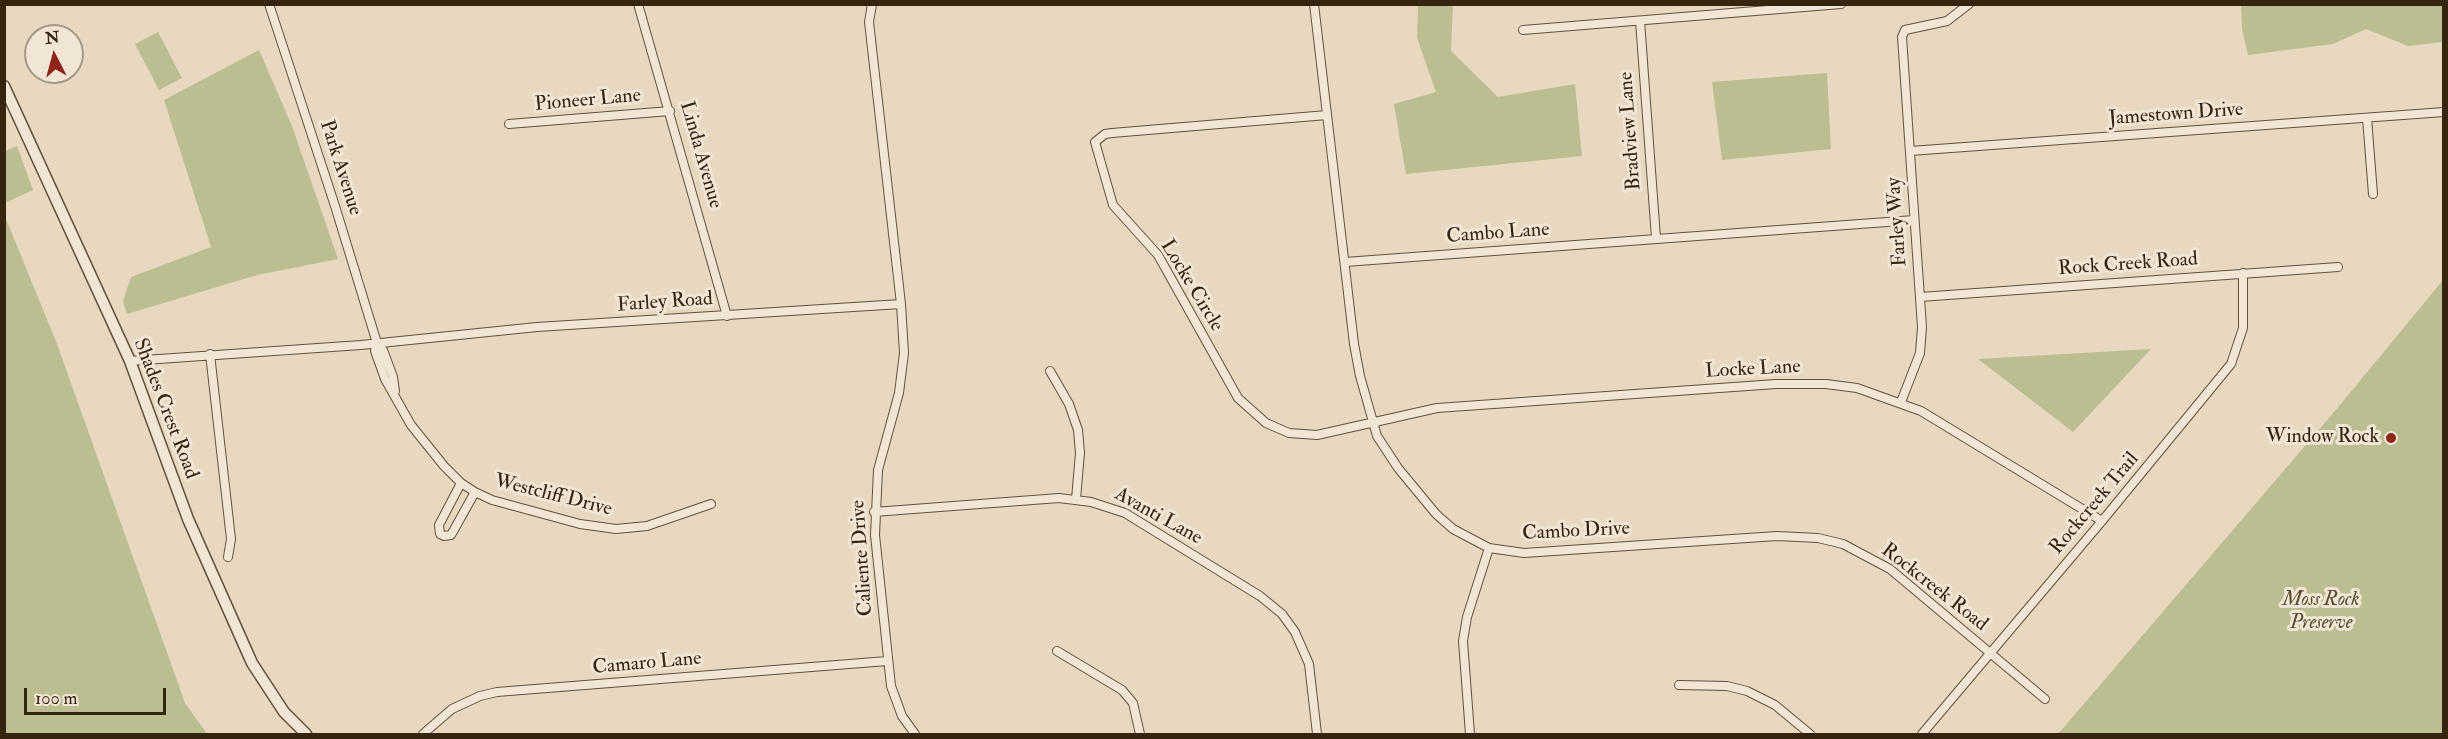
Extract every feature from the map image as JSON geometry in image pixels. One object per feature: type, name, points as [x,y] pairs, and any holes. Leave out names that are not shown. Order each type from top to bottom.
[{"type":"street","name":"Park Avenue","points":[[268,4],[377,343]]},
{"type":"street","name":"Linda Avenue","points":[[638,4],[727,315]]},
{"type":"street","points":[[1314,4],[1345,262]]},
{"type":"street","points":[[1523,30],[1841,4]]},
{"type":"street","name":"Farley Way","points":[[1901,402],[1920,353],[1920,297],[1902,37],[1905,30],[1947,21],[1969,4]]},
{"type":"street","points":[[870,5],[869,22],[901,304]]},
{"type":"street","name":"Bradview Lane","points":[[1640,21],[1656,238]]},
{"type":"street","name":"Shades Crest Road","points":[[4,86],[130,361],[188,519],[252,663],[272,697],[306,735]]},
{"type":"street","name":"Pioneer Lane","points":[[508,124],[670,111]]},
{"type":"street","name":"Jamestown Drive","points":[[1910,151],[2444,112]]},
{"type":"street","name":"Locke Circle","points":[[1327,115],[1112,133],[1099,137],[1095,142],[1113,205],[1158,255],[1230,385],[1247,409],[1275,427],[1304,436],[1336,432],[1372,422]]},
{"type":"street","points":[[2367,118],[2373,194]]},
{"type":"street","name":"Cambo Lane","points":[[1345,262],[1914,220]]},
{"type":"street","name":"Cambo Drive","points":[[1345,262],[1354,344],[1372,422],[1386,452],[1436,514],[1453,529],[1489,548],[1539,553],[1751,538]]},
{"type":"street","name":"Rock Creek Road","points":[[1920,297],[2338,267]]},
{"type":"street","name":"Rockcreek Trail","points":[[1922,735],[2231,364],[2244,321],[2243,273]]},
{"type":"street","name":"Farley Road","points":[[130,361],[377,343],[537,327],[901,304]]},
{"type":"street","name":"Caliente Drive","points":[[901,304],[903,373],[878,470],[874,512],[887,661],[896,702],[915,735]]},
{"type":"street","name":"Westcliff Drive","points":[[377,343],[383,350],[395,395],[411,425],[461,483],[475,492],[492,500],[580,524],[616,529],[647,526],[711,504]]},
{"type":"street","points":[[210,354],[231,539],[228,557]]},
{"type":"street","points":[[1050,371],[1069,404],[1078,430],[1080,453],[1076,499]]},
{"type":"street","name":"Locke Lane","points":[[1372,422],[1437,408],[1793,383],[1857,388],[1922,411],[2102,521]]},
{"type":"street","points":[[461,483],[439,525],[440,534],[451,535],[475,492]]},
{"type":"street","name":"Avanti Lane","points":[[874,512],[1040,499],[1076,499],[1125,513],[1260,596],[1282,614],[1295,632],[1309,664],[1317,735]]},
{"type":"street","name":"Rockcreek Road","points":[[1751,538],[1798,536],[1818,538],[1860,552],[1902,579],[2045,699]]},
{"type":"street","points":[[1470,735],[1463,641],[1467,617],[1489,548]]},
{"type":"street","points":[[1057,651],[1122,690],[1133,702],[1140,735]]},
{"type":"street","name":"Camaro Lane","points":[[423,735],[452,709],[480,696],[497,692],[887,661]]},
{"type":"street","points":[[1679,685],[1727,686],[1747,691],[1775,705],[1810,735]]},
{"type":"green space","points":[[1418,5],[1453,5],[1451,51],[1498,97],[1575,84],[1582,156],[1406,174],[1394,104],[1436,92],[1417,38]]},
{"type":"green space","points":[[2241,5],[2443,5],[2443,42],[2408,46],[2366,29],[2333,44],[2248,55],[2242,29]]},
{"type":"green space","points":[[158,32],[182,78],[159,90],[135,44]]},
{"type":"green space","points":[[259,50],[292,126],[338,259],[257,275],[127,314],[123,301],[131,277],[211,247],[164,100]]},
{"type":"green space","points":[[1827,73],[1831,149],[1722,160],[1712,82]]},
{"type":"green space","points":[[17,146],[33,190],[5,203],[5,151]]},
{"type":"green space","points":[[4,214],[57,344],[185,703],[207,734],[5,734]]},
{"type":"green space","name":"Moss Rock Preserve","points":[[2443,280],[2443,734],[2058,734],[2340,405]]},
{"type":"green space","points":[[2151,349],[2073,432],[1978,359]]},
{"type":"place","name":"Window Rock","points":[[2391,438]]}]
